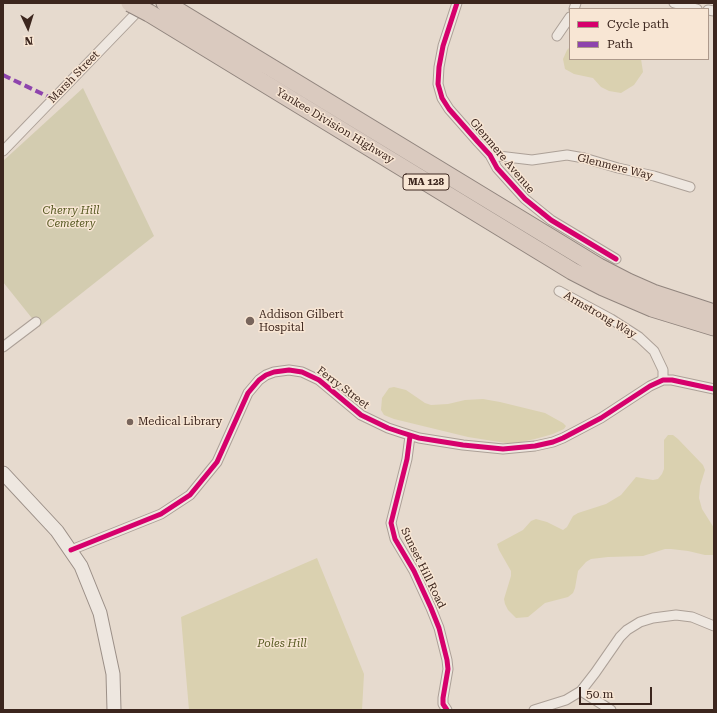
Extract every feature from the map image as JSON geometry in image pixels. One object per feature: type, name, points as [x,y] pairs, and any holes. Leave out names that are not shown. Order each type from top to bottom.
[{"type":"highway","name":"Yankee Division Highway","points":[[130,3],[148,8],[578,274],[603,287],[652,308],[714,327]]},
{"type":"highway","name":"Yankee Division Highway","points":[[165,3],[599,267],[653,293],[714,313]]},
{"type":"main road","points":[[3,473],[56,531],[81,566],[100,613],[113,674],[114,710]]},
{"type":"street","name":"Glenmere Avenue","points":[[457,3],[443,46],[439,67],[439,88],[442,98],[449,109],[490,155],[497,168],[533,207],[551,220],[616,259]]},
{"type":"street","points":[[674,3],[693,8]]},
{"type":"street","name":"Marsh Street","points":[[3,151],[148,8]]},
{"type":"street","points":[[558,36],[569,19]]},
{"type":"street","name":"Glenmere Way","points":[[490,155],[532,160],[567,155],[654,176],[690,187]]},
{"type":"street","name":"Armstrong Way","points":[[559,291],[639,336],[654,351],[662,370],[663,380]]},
{"type":"street","points":[[3,347],[36,322]]},
{"type":"street","name":"Ferry Street","points":[[71,550],[161,514],[190,495],[217,462],[248,393],[259,380],[266,375],[282,371],[302,372],[319,380],[361,415],[388,428],[410,436],[463,445],[503,449],[535,446],[553,442],[601,418],[650,386],[663,380]]},
{"type":"street","points":[[663,380],[672,380],[714,389]]},
{"type":"street","name":"Sunset Hill Road","points":[[410,436],[404,474],[391,523],[395,539],[414,571],[439,628],[448,669],[443,698],[443,704],[446,710]]},
{"type":"street","points":[[534,710],[566,700],[581,691],[620,637],[627,630],[640,622],[658,617],[676,615],[692,617],[714,626]]},
{"type":"street","points":[[581,691],[611,710]]},
{"type":"green space","points":[[569,48],[569,60],[641,60],[643,72],[634,85],[621,93],[609,91],[601,87],[593,78],[574,74],[565,69],[563,59]]},
{"type":"green space","name":"Cherry Hill Cemetery","points":[[83,88],[154,236],[39,327],[3,282],[3,161]]},
{"type":"green space","points":[[394,387],[406,390],[425,403],[431,405],[483,399],[545,413],[566,426],[564,429],[553,434],[512,444],[468,437],[394,419],[384,415],[381,410],[382,398],[389,388]]},
{"type":"green space","points":[[668,435],[673,435],[678,439],[703,465],[705,470],[700,486],[699,498],[702,509],[714,528],[714,555],[665,549],[643,556],[591,559],[578,571],[575,588],[573,593],[568,597],[545,603],[528,617],[516,618],[508,610],[505,604],[504,599],[511,576],[511,571],[497,544],[523,530],[531,521],[536,519],[547,522],[563,530],[567,527],[573,516],[606,504],[621,495],[636,477],[653,480],[658,479],[664,469],[664,440]]},
{"type":"green space","name":"Poles Hill","points":[[317,558],[364,674],[362,710],[189,710],[181,617]]},
{"type":"marked path","points":[[3,75],[53,99]]},
{"type":"cycle path","points":[[457,3],[443,46],[439,67],[438,84],[442,98],[449,109],[490,155],[497,168],[525,199],[551,220],[616,259]]},
{"type":"cycle path","points":[[71,550],[161,514],[190,495],[217,462],[248,393],[259,380],[274,372],[289,370],[302,372],[319,380],[361,415],[388,428],[419,438],[463,445],[503,449],[535,446],[563,438],[601,418],[650,386],[663,380],[672,380],[714,389]]},
{"type":"cycle path","points":[[410,436],[407,459],[391,523],[395,539],[414,571],[439,628],[448,669],[443,698],[443,704],[447,710]]},
{"type":"place","name":"Addison Gilbert Hospital","points":[[250,321]]},
{"type":"place","name":"Medical Library","points":[[130,422]]}]
